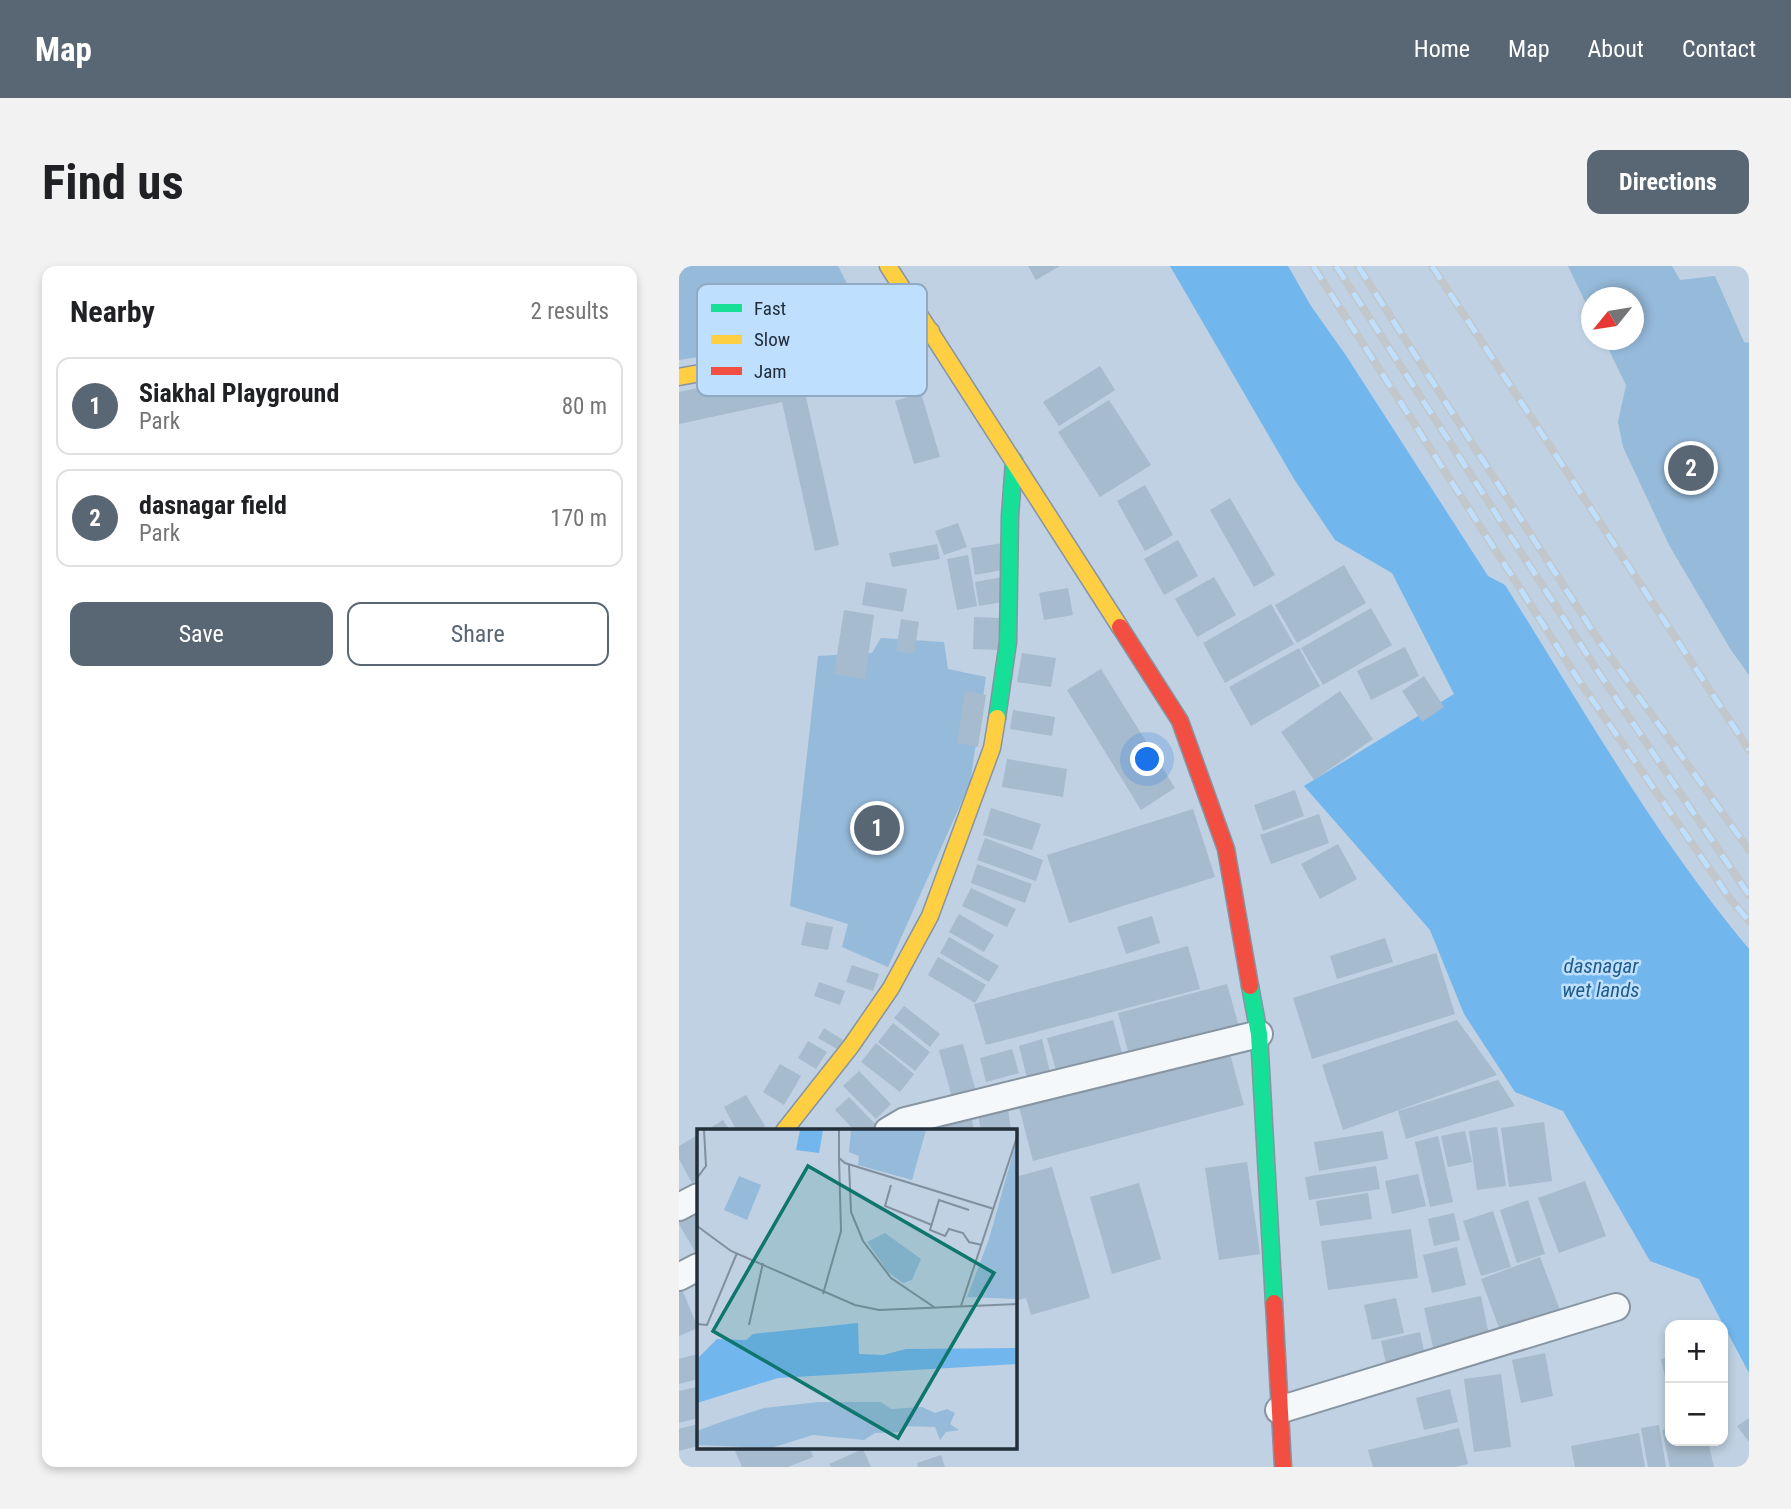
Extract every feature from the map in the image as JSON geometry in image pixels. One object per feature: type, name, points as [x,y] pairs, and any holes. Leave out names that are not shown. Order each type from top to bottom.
[{"type":"main road","points":[[888,266],[900,284]]},
{"type":"main road","points":[[927,326],[1180,721],[1226,849],[1259,1034],[1283,1467]]},
{"type":"main road","points":[[679,377],[697,374]]},
{"type":"main road","points":[[786,1129],[851,1046],[898,976],[930,916],[992,748],[1008,642],[1010,516],[1014,461]]},
{"type":"street","points":[[891,1129],[905,1121],[1259,1034]]},
{"type":"street","points":[[679,1207],[697,1198]]},
{"type":"street","points":[[679,1277],[697,1268]]},
{"type":"street","points":[[1279,1410],[1616,1307]]},
{"type":"shaded area","points":[[679,266],[838,266],[847,284],[697,284],[697,357],[679,360]]},
{"type":"shaded area","points":[[1568,266],[1672,266],[1680,280],[1715,276],[1744,342],[1749,343],[1749,675],[1731,650],[1669,545],[1623,447],[1618,422],[1626,385],[1609,350],[1644,350],[1644,287],[1581,287],[1581,293]]},
{"type":"shaded area","points":[[881,638],[944,642],[948,669],[986,677],[970,783],[888,967],[842,947],[848,924],[790,906],[818,656],[872,653]]},
{"type":"water","name":"dasnagar wet lands","points":[[1170,266],[1288,266],[1311,306],[1345,354],[1488,576],[1505,585],[1651,817],[1749,949],[1749,1373],[1728,1334],[1728,1320],[1721,1320],[1699,1279],[1650,1261],[1563,1111],[1515,1092],[1464,1014],[1430,930],[1304,786],[1454,694],[1392,573],[1335,540],[1294,479]]},
{"type":"building","points":[[1028,266],[1060,266],[1036,280]]},
{"type":"building","points":[[1100,366],[1115,390],[1059,426],[1043,402]]},
{"type":"building","points":[[697,388],[697,396],[806,396],[839,545],[815,551],[782,402],[679,424],[679,392]]},
{"type":"building","points":[[922,396],[940,457],[914,464],[895,401]]},
{"type":"building","points":[[1109,400],[1151,465],[1100,497],[1058,432]]},
{"type":"building","points":[[1145,485],[1173,535],[1145,551],[1117,501]]},
{"type":"building","points":[[1230,498],[1275,575],[1254,587],[1210,510]]},
{"type":"building","points":[[958,523],[967,547],[944,555],[935,531]]},
{"type":"building","points":[[1178,540],[1198,576],[1164,595],[1144,559]]},
{"type":"building","points":[[1003,543],[1007,569],[975,575],[971,548]]},
{"type":"building","points":[[937,544],[940,559],[892,567],[889,553]]},
{"type":"building","points":[[968,555],[977,606],[957,610],[947,559]]},
{"type":"building","points":[[1344,565],[1366,603],[1297,643],[1275,605]]},
{"type":"building","points":[[1003,577],[1008,601],[979,606],[975,582]]},
{"type":"building","points":[[1214,577],[1236,615],[1197,637],[1175,599]]},
{"type":"building","points":[[866,582],[907,589],[903,612],[862,605]]},
{"type":"building","points":[[1068,588],[1073,615],[1044,620],[1039,593]]},
{"type":"building","points":[[1271,604],[1294,644],[1225,683],[1203,643]]},
{"type":"building","points":[[1371,608],[1392,645],[1323,685],[1301,648]]},
{"type":"building","points":[[844,610],[874,615],[865,679],[834,674]]},
{"type":"building","points":[[974,617],[1000,618],[999,650],[973,649]]},
{"type":"building","points":[[901,619],[919,622],[914,654],[896,651]]},
{"type":"building","points":[[1405,647],[1419,676],[1371,700],[1357,671]]},
{"type":"building","points":[[1299,648],[1320,686],[1251,726],[1229,687]]},
{"type":"building","points":[[1022,653],[1056,658],[1051,687],[1017,682]]},
{"type":"building","points":[[1101,669],[1175,788],[1141,810],[1067,690]]},
{"type":"building","points":[[1424,676],[1444,707],[1422,722],[1402,691]]},
{"type":"building","points":[[965,691],[986,695],[978,747],[957,743]]},
{"type":"building","points":[[1340,691],[1373,739],[1314,780],[1281,732]]},
{"type":"building","points":[[1013,710],[1055,717],[1052,736],[1010,729]]},
{"type":"building","points":[[1007,759],[1067,769],[1063,797],[1002,787]]},
{"type":"building","points":[[1295,790],[1304,816],[1263,831],[1254,805]]},
{"type":"building","points":[[991,808],[1041,824],[1032,850],[983,835]]},
{"type":"building","points":[[1193,809],[1215,877],[1069,923],[1047,855]]},
{"type":"building","points":[[1319,814],[1329,843],[1271,864],[1260,835]]},
{"type":"building","points":[[985,838],[1043,860],[1036,881],[977,860]]},
{"type":"building","points":[[1338,844],[1357,879],[1320,899],[1301,864]]},
{"type":"building","points":[[977,864],[1032,884],[1025,903],[971,883]]},
{"type":"building","points":[[971,888],[1016,909],[1007,927],[962,906]]},
{"type":"building","points":[[959,914],[994,935],[984,952],[949,932]]},
{"type":"building","points":[[1152,916],[1160,943],[1126,954],[1117,927]]},
{"type":"building","points":[[806,922],[833,927],[828,950],[801,945]]},
{"type":"building","points":[[949,937],[999,966],[989,982],[940,953]]},
{"type":"building","points":[[1385,938],[1393,962],[1337,979],[1330,956]]},
{"type":"building","points":[[1188,946],[1200,989],[986,1045],[974,1004]]},
{"type":"building","points":[[1436,953],[1455,1014],[1312,1059],[1293,998]]},
{"type":"building","points":[[938,957],[986,985],[975,1003],[928,975]]},
{"type":"building","points":[[852,965],[879,974],[873,991],[846,982]]},
{"type":"building","points":[[819,982],[845,991],[840,1005],[814,996]]},
{"type":"building","points":[[1227,984],[1240,1030],[1130,1059],[1118,1013]]},
{"type":"building","points":[[904,1006],[940,1034],[930,1047],[894,1018]]},
{"type":"building","points":[[1113,1020],[1123,1057],[1057,1074],[1047,1038]]},
{"type":"building","points":[[1457,1020],[1497,1075],[1343,1130],[1322,1065]]},
{"type":"building","points":[[893,1023],[930,1052],[915,1071],[878,1042]]},
{"type":"building","points":[[824,1028],[843,1040],[837,1049],[818,1038]]},
{"type":"building","points":[[1042,1039],[1052,1080],[1029,1086],[1019,1046]]},
{"type":"building","points":[[808,1041],[827,1052],[816,1069],[798,1058]]},
{"type":"building","points":[[876,1043],[914,1074],[900,1092],[861,1062]]},
{"type":"building","points":[[963,1044],[978,1099],[954,1105],[939,1050]]},
{"type":"building","points":[[1228,1047],[1244,1105],[1033,1161],[1018,1103]]},
{"type":"building","points":[[1012,1049],[1019,1073],[986,1082],[980,1058]]},
{"type":"building","points":[[780,1064],[801,1076],[784,1105],[763,1092]]},
{"type":"building","points":[[859,1071],[891,1104],[876,1119],[843,1086]]},
{"type":"building","points":[[1498,1080],[1515,1106],[1406,1139],[1398,1111]]},
{"type":"building","points":[[746,1095],[765,1126],[760,1129],[736,1129],[724,1107]]},
{"type":"building","points":[[849,1097],[879,1128],[853,1129],[835,1110]]},
{"type":"building","points":[[1008,1109],[1011,1129],[981,1129],[978,1113]]},
{"type":"building","points":[[972,1119],[974,1129],[940,1129],[939,1123]]},
{"type":"building","points":[[723,1120],[729,1129],[708,1129]]},
{"type":"building","points":[[1544,1122],[1552,1181],[1509,1187],[1501,1128]]},
{"type":"building","points":[[1497,1127],[1506,1186],[1477,1190],[1469,1131]]},
{"type":"building","points":[[1383,1131],[1388,1159],[1319,1171],[1314,1142]]},
{"type":"building","points":[[1465,1131],[1472,1162],[1448,1167],[1441,1136]]},
{"type":"building","points":[[697,1136],[697,1180],[692,1183],[679,1159],[679,1146]]},
{"type":"building","points":[[1438,1136],[1453,1202],[1430,1207],[1415,1142]]},
{"type":"building","points":[[1247,1162],[1260,1254],[1219,1260],[1205,1168]]},
{"type":"building","points":[[1376,1166],[1380,1189],[1309,1200],[1305,1177]]},
{"type":"building","points":[[1052,1167],[1090,1298],[1031,1315],[1026,1298],[1017,1300],[1017,1176]]},
{"type":"building","points":[[1418,1174],[1426,1206],[1392,1214],[1385,1181]]},
{"type":"building","points":[[1585,1181],[1606,1236],[1559,1253],[1538,1198]]},
{"type":"building","points":[[1139,1183],[1161,1259],[1112,1274],[1090,1197]]},
{"type":"building","points":[[1368,1193],[1372,1219],[1320,1226],[1316,1201]]},
{"type":"building","points":[[1528,1200],[1545,1254],[1517,1263],[1500,1210]]},
{"type":"building","points":[[697,1208],[697,1255],[679,1224],[679,1218]]},
{"type":"building","points":[[1493,1211],[1511,1267],[1481,1276],[1463,1221]]},
{"type":"building","points":[[1454,1213],[1460,1240],[1434,1246],[1428,1219]]},
{"type":"building","points":[[1411,1229],[1418,1278],[1328,1290],[1321,1241]]},
{"type":"building","points":[[1457,1247],[1466,1285],[1432,1293],[1423,1255]]},
{"type":"building","points":[[1540,1257],[1563,1318],[1504,1341],[1481,1279]]},
{"type":"building","points":[[681,1287],[697,1328],[679,1336]]},
{"type":"building","points":[[1481,1296],[1490,1340],[1434,1352],[1424,1308]]},
{"type":"building","points":[[1396,1298],[1404,1333],[1372,1340],[1364,1305]]},
{"type":"building","points":[[1420,1332],[1426,1360],[1387,1368],[1381,1341]]},
{"type":"building","points":[[1545,1353],[1553,1396],[1521,1403],[1512,1360]]},
{"type":"building","points":[[697,1354],[697,1379],[679,1384],[679,1359]]},
{"type":"building","points":[[1665,1358],[1665,1377],[1661,1359]]},
{"type":"building","points":[[1501,1374],[1511,1447],[1474,1452],[1464,1379]]},
{"type":"building","points":[[697,1387],[697,1418],[679,1423],[679,1391]]},
{"type":"building","points":[[1450,1389],[1458,1422],[1424,1430],[1416,1398]]},
{"type":"building","points":[[1749,1418],[1749,1442],[1737,1426]]},
{"type":"building","points":[[697,1424],[697,1446],[679,1451],[679,1429]]},
{"type":"building","points":[[1659,1425],[1666,1467],[1648,1467],[1641,1428]]},
{"type":"building","points":[[1459,1428],[1468,1464],[1455,1467],[1373,1467],[1368,1450]]},
{"type":"building","points":[[1639,1433],[1645,1467],[1575,1467],[1571,1446]]},
{"type":"building","points":[[1665,1446],[1709,1446],[1714,1467],[1670,1467]]},
{"type":"building","points":[[811,1450],[813,1457],[788,1467],[742,1467],[735,1451]]},
{"type":"building","points":[[863,1450],[871,1467],[831,1467],[829,1464]]},
{"type":"building","points":[[941,1455],[945,1467],[918,1467],[917,1463]]},
{"type":"railway","points":[[1313,266],[1580,682],[1731,900],[1749,921]]},
{"type":"railway","points":[[1336,266],[1597,670],[1749,895]]},
{"type":"railway","points":[[1358,266],[1601,644],[1749,850]]},
{"type":"railway","points":[[1432,266],[1749,750]]},
{"type":"traffic: fast","points":[[997,718],[1008,642],[1010,516],[1014,461]]},
{"type":"traffic: fast","points":[[1250,986],[1259,1034],[1274,1303]]},
{"type":"traffic: slow","points":[[888,266],[900,284]]},
{"type":"traffic: slow","points":[[927,327],[1120,627]]},
{"type":"traffic: slow","points":[[927,332],[931,331]]},
{"type":"traffic: slow","points":[[679,377],[697,374]]},
{"type":"traffic: slow","points":[[786,1129],[851,1046],[891,988],[930,916],[992,748],[997,718]]},
{"type":"traffic: jam","points":[[1120,627],[1180,721],[1226,849],[1250,986]]},
{"type":"traffic: jam","points":[[1274,1303],[1283,1467]]},
{"type":"place","name":"dasnagar field","points":[[1691,468]]},
{"type":"place","name":"Siakhal Playground","points":[[877,828]]}]
